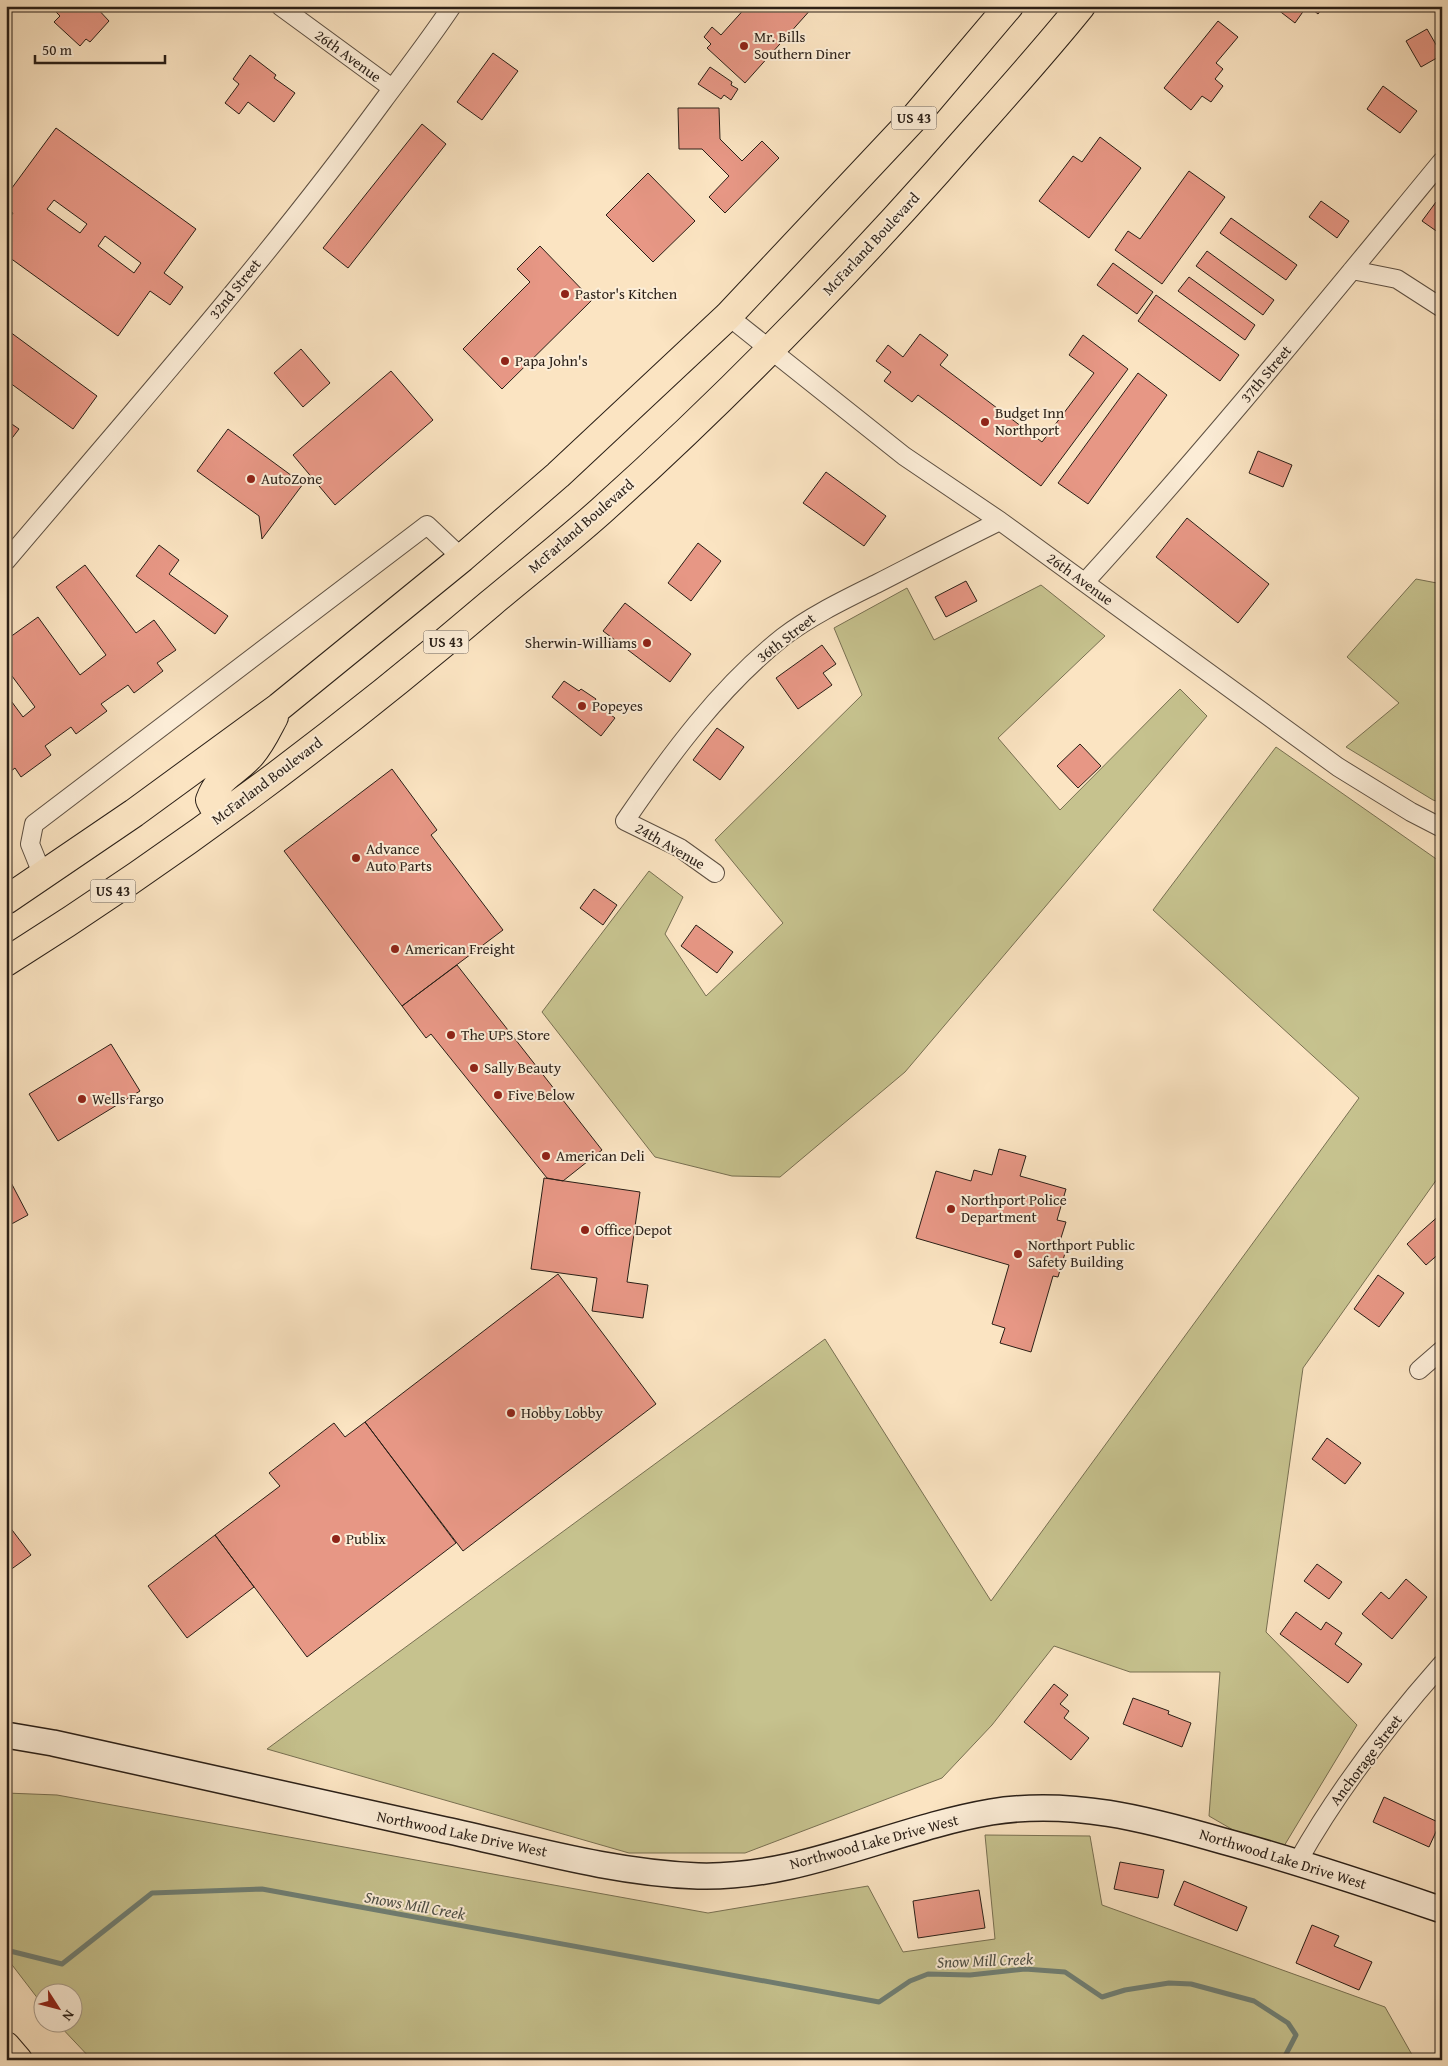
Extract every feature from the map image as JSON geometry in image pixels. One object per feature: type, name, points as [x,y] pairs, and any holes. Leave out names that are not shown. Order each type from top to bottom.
[{"type":"main road","name":"US 43","points":[[6,900],[130,816],[279,707],[462,558],[558,475],[728,316],[915,117],[1010,6]]},
{"type":"main road","name":"McFarland Boulevard","points":[[6,962],[157,862],[285,768],[422,663],[600,512],[718,401],[861,257],[984,119],[1081,6]]},
{"type":"main road","points":[[219,817],[210,800],[215,787],[249,757],[265,735],[279,707]]},
{"type":"main road","points":[[6,2046],[18,2060]]},
{"type":"street","name":"26th Avenue","points":[[280,6],[392,88]]},
{"type":"street","name":"32nd Street","points":[[6,561],[147,396],[281,234],[348,149],[452,6]]},
{"type":"street","name":"37th Street","points":[[1085,582],[1143,519],[1226,422],[1442,161]]},
{"type":"street","points":[[1352,270],[1396,279],[1442,308]]},
{"type":"street","name":"26th Avenue","points":[[728,316],[904,456],[1000,521],[1338,767],[1411,812],[1442,828]]},
{"type":"street","name":"36th Street","points":[[625,821],[663,766],[692,729],[746,670],[783,638],[818,613],[1000,521]]},
{"type":"street","points":[[43,876],[30,844],[34,824],[427,524],[462,558]]},
{"type":"street","name":"24th Avenue","points":[[625,821],[680,848],[715,873]]},
{"type":"street","points":[[1419,1370],[1442,1350]]},
{"type":"street","name":"Anchorage Street","points":[[1298,1861],[1322,1819],[1346,1783],[1442,1664]]},
{"type":"street","name":"Northwood Lake Drive West","points":[[6,1736],[53,1743],[564,1856],[658,1874],[701,1876],[766,1870],[829,1857],[952,1820],[995,1811],[1037,1808],[1080,1810],[1144,1818],[1298,1861],[1442,1910]]},
{"type":"shaded area","points":[[1416,579],[1442,584],[1442,803],[1433,800],[1346,747],[1399,703],[1347,657]]},
{"type":"shaded area","points":[[1041,585],[1105,636],[998,738],[1060,810],[1180,689],[1207,716],[905,1072],[780,1177],[732,1176],[655,1157],[542,1012],[649,871],[683,897],[665,934],[706,996],[783,923],[715,840],[862,695],[834,628],[907,588],[934,640]]},
{"type":"shaded area","points":[[1276,747],[1442,863],[1442,942],[1439,947],[1442,948],[1442,1172],[1303,1368],[1266,1632],[1357,1725],[1278,1856],[1209,1816],[1220,1672],[1130,1672],[1054,1646],[992,1725],[942,1778],[745,1853],[629,1853],[267,1749],[825,1339],[991,1601],[1359,1098],[1153,910]]},
{"type":"shaded area","points":[[6,1793],[57,1795],[708,1913],[868,1886],[903,1952],[995,1939],[985,1835],[1090,1836],[1102,1905],[1385,2007],[1415,2060],[92,2060],[67,2034],[82,2034],[82,1984],[32,1984],[32,1991],[6,1957]]},
{"type":"building","points":[[50,6],[95,6],[109,21],[90,42],[86,39],[80,46],[54,22],[60,16]]},
{"type":"building","name":"Mr. Bills Southern Diner","points":[[747,6],[813,7],[745,83],[707,48],[711,44],[704,37],[712,27],[721,35]]},
{"type":"building","points":[[1273,6],[1307,6],[1295,23]]},
{"type":"building","points":[[1308,6],[1324,6],[1318,14]]},
{"type":"building","points":[[1218,21],[1238,37],[1216,63],[1223,69],[1215,79],[1223,86],[1211,102],[1202,96],[1191,110],[1164,88]]},
{"type":"building","points":[[1427,29],[1442,55],[1421,67],[1406,41]]},
{"type":"building","points":[[493,53],[518,71],[482,120],[457,102]]},
{"type":"building","points":[[250,55],[276,75],[274,78],[295,93],[274,122],[248,102],[239,114],[225,103],[239,84],[233,79]]},
{"type":"building","points":[[710,67],[732,82],[731,85],[738,89],[731,100],[724,95],[721,99],[698,84]]},
{"type":"building","points":[[1383,86],[1417,111],[1400,133],[1367,109]]},
{"type":"building","points":[[678,108],[719,108],[720,139],[742,161],[762,141],[779,158],[725,213],[709,197],[729,176],[702,149],[679,149]]},
{"type":"building","points":[[422,124],[446,144],[348,268],[323,248]]},
{"type":"building","points":[[56,128],[196,229],[164,273],[183,287],[170,305],[150,291],[118,336],[6,255],[6,223],[13,213],[6,209],[6,196]],"holes":[[[54,200],[87,224],[80,233],[47,209]],[[105,236],[141,263],[134,273],[98,246]]]},
{"type":"building","points":[[1100,137],[1141,168],[1089,238],[1039,201],[1073,156],[1082,162]]},
{"type":"building","points":[[1189,171],[1225,197],[1162,284],[1115,250],[1128,231],[1140,239]]},
{"type":"building","points":[[648,173],[695,221],[653,262],[606,215]]},
{"type":"building","points":[[1321,201],[1349,221],[1337,238],[1309,217]]},
{"type":"building","points":[[1436,202],[1442,206],[1442,235],[1422,221]]},
{"type":"building","points":[[1231,218],[1297,265],[1286,280],[1220,233]]},
{"type":"building","points":[[540,246],[592,300],[502,389],[463,349],[530,282],[517,269]]},
{"type":"building","points":[[1207,251],[1274,300],[1263,315],[1196,266]]},
{"type":"building","points":[[1113,263],[1153,292],[1137,314],[1097,285]]},
{"type":"building","points":[[1189,277],[1255,325],[1245,340],[1178,291]]},
{"type":"building","points":[[1156,295],[1239,355],[1220,381],[1138,321]]},
{"type":"building","points":[[6,329],[97,396],[73,429],[6,380]]},
{"type":"building","name":"Budget Inn Northport","points":[[920,334],[948,355],[940,365],[1042,442],[1094,373],[1069,355],[1083,335],[1128,369],[1041,486],[918,395],[912,402],[884,381],[891,372],[876,361],[888,345],[903,357]]},
{"type":"building","points":[[301,349],[330,383],[303,407],[274,373]]},
{"type":"building","points":[[391,371],[433,420],[335,505],[293,455]]},
{"type":"building","points":[[1138,373],[1167,395],[1088,504],[1058,483]]},
{"type":"building","points":[[6,420],[19,429],[6,446]]},
{"type":"building","points":[[228,429],[303,484],[262,539],[259,516],[197,471]]},
{"type":"building","points":[[1258,451],[1292,465],[1283,487],[1249,473]]},
{"type":"building","points":[[826,472],[886,516],[864,546],[803,503]]},
{"type":"building","points":[[1187,518],[1269,584],[1238,623],[1156,557]]},
{"type":"building","points":[[698,543],[721,561],[691,601],[668,583]]},
{"type":"building","points":[[159,545],[179,560],[169,574],[228,616],[215,634],[136,576]]},
{"type":"building","points":[[85,565],[136,633],[154,620],[176,650],[157,663],[163,671],[134,693],[128,685],[101,704],[107,711],[76,734],[71,727],[45,746],[51,755],[21,777],[15,768],[6,775],[6,694],[23,717],[35,707],[6,668],[6,640],[38,617],[80,675],[106,655],[56,587]]},
{"type":"building","points":[[966,581],[977,601],[946,617],[935,597]]},
{"type":"building","name":"Sherwin-Williams","points":[[625,603],[691,654],[670,682],[603,631]]},
{"type":"building","points":[[822,645],[836,664],[823,673],[832,685],[798,709],[776,678]]},
{"type":"building","name":"Popeyes","points":[[564,681],[596,699],[594,702],[615,718],[601,736],[552,697]]},
{"type":"building","points":[[717,728],[744,747],[720,780],[693,760]]},
{"type":"building","points":[[1080,744],[1101,766],[1078,788],[1057,766]]},
{"type":"building","points":[[392,769],[437,830],[431,835],[503,930],[402,1006],[284,851]]},
{"type":"building","points":[[594,889],[617,905],[603,925],[580,908]]},
{"type":"building","points":[[696,925],[733,952],[717,973],[681,946]]},
{"type":"building","points":[[457,965],[602,1150],[563,1181],[547,1178],[431,1034],[426,1038],[402,1006]]},
{"type":"building","points":[[111,1044],[140,1091],[58,1141],[29,1094]]},
{"type":"building","name":"Northport Public Safety Building","points":[[999,1149],[1026,1156],[1020,1176],[1066,1189],[1057,1220],[1066,1222],[1060,1241],[1068,1243],[1058,1277],[1053,1276],[1031,1352],[1000,1343],[1005,1328],[992,1324],[1009,1265],[916,1238],[936,1171],[971,1181],[974,1170],[992,1175]]},
{"type":"building","points":[[6,1173],[28,1215],[6,1227]]},
{"type":"building","name":"Office Depot","points":[[544,1178],[640,1192],[627,1282],[648,1285],[643,1318],[592,1311],[597,1278],[531,1269]]},
{"type":"building","points":[[1442,1213],[1442,1251],[1426,1265],[1407,1244]]},
{"type":"building","name":"Hobby Lobby","points":[[558,1274],[656,1404],[463,1551],[365,1422]]},
{"type":"building","points":[[1378,1275],[1404,1293],[1379,1327],[1354,1309]]},
{"type":"building","name":"Publix","points":[[365,1422],[456,1543],[307,1657],[215,1535],[280,1486],[269,1473],[334,1423],[345,1437]]},
{"type":"building","points":[[1327,1438],[1361,1463],[1345,1484],[1312,1459]]},
{"type":"building","points":[[6,1522],[31,1555],[6,1573]]},
{"type":"building","points":[[215,1535],[254,1587],[187,1638],[148,1586]]},
{"type":"building","points":[[1317,1564],[1342,1582],[1329,1599],[1304,1581]]},
{"type":"building","points":[[1406,1579],[1427,1597],[1392,1639],[1362,1614],[1381,1592],[1389,1599]]},
{"type":"building","points":[[1296,1612],[1321,1630],[1326,1622],[1342,1633],[1335,1644],[1362,1664],[1348,1683],[1280,1634]]},
{"type":"building","points":[[1054,1684],[1068,1695],[1060,1704],[1069,1711],[1064,1718],[1089,1738],[1071,1760],[1024,1722]]},
{"type":"building","points":[[1133,1698],[1169,1711],[1168,1714],[1191,1723],[1182,1747],[1123,1724]]},
{"type":"building","points":[[1384,1797],[1440,1823],[1429,1847],[1373,1822]]},
{"type":"building","points":[[1120,1862],[1164,1870],[1158,1898],[1114,1889]]},
{"type":"building","points":[[1184,1881],[1247,1907],[1237,1931],[1174,1905]]},
{"type":"building","points":[[979,1890],[985,1928],[918,1938],[913,1901]]},
{"type":"building","points":[[1312,1925],[1339,1936],[1334,1946],[1372,1962],[1359,1990],[1296,1963]]},
{"type":"waterway","name":"Snows Mill Creek","points":[[6,1950],[62,1964],[152,1893],[262,1889],[879,2002],[910,1981],[928,1974],[970,1975],[1025,1969],[1065,1972],[1102,1997],[1125,1990],[1169,1983],[1191,1984],[1254,2001],[1288,2023],[1296,2035],[1283,2060]]},
{"type":"place","name":"Mr. Bills Southern Diner","points":[[744,46]]},
{"type":"place","name":"Pastor's Kitchen","points":[[565,294]]},
{"type":"place","name":"Papa John's","points":[[505,361]]},
{"type":"place","name":"Budget Inn Northport","points":[[985,422]]},
{"type":"place","name":"AutoZone","points":[[251,479]]},
{"type":"place","name":"Sherwin-Williams","points":[[647,643]]},
{"type":"place","name":"Popeyes","points":[[582,706]]},
{"type":"place","name":"Advance Auto Parts","points":[[356,858]]},
{"type":"place","name":"American Freight","points":[[395,949]]},
{"type":"place","name":"The UPS Store","points":[[451,1035]]},
{"type":"place","name":"Sally Beauty","points":[[474,1068]]},
{"type":"place","name":"Five Below","points":[[498,1095]]},
{"type":"place","name":"Wells Fargo","points":[[82,1099]]},
{"type":"place","name":"American Deli","points":[[546,1156]]},
{"type":"place","name":"Northport Police Department","points":[[951,1209]]},
{"type":"place","name":"Office Depot","points":[[585,1230]]},
{"type":"place","name":"Northport Public Safety Building","points":[[1018,1254]]},
{"type":"place","name":"Hobby Lobby","points":[[511,1413]]},
{"type":"place","name":"Publix","points":[[336,1539]]},
{"type":"water label","name":"Snow Mill Creek","points":[[985,1960]]}]
